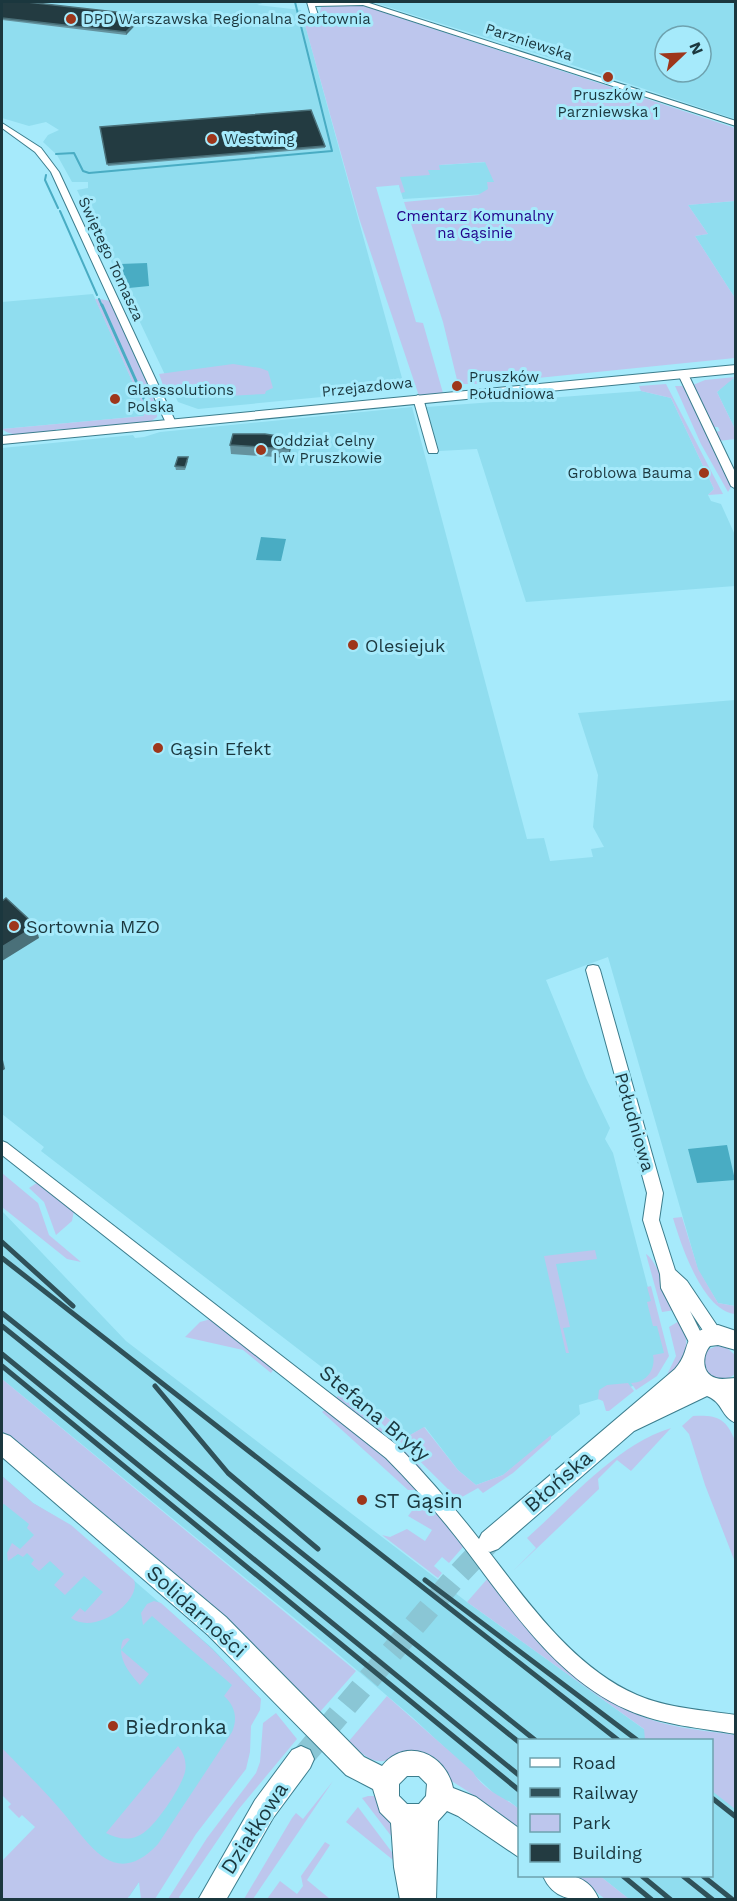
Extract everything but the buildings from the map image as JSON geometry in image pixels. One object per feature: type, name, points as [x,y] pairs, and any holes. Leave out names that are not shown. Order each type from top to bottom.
[{"type":"street","points":[[311,3],[316,21]]},
{"type":"street","name":"Parzniewska","points":[[311,3],[364,3],[735,124]]},
{"type":"street","name":"Świętego Tomasza","points":[[2,125],[38,150],[56,172],[171,423]]},
{"type":"street","name":"Przejazdowa","points":[[2,440],[735,369]]},
{"type":"street","points":[[683,374],[735,486]]},
{"type":"street","points":[[418,398],[433,451]]},
{"type":"street","name":"Południowa","points":[[592,970],[655,1192],[651,1220],[668,1274],[669,1288],[723,1339]]},
{"type":"street","name":"Stefana Bryły","points":[[2,1147],[392,1452],[427,1488],[551,1641],[591,1679],[633,1703],[735,1725]]},
{"type":"street","points":[[723,1339],[691,1353],[691,1366],[700,1380],[722,1388],[735,1413]]},
{"type":"street","name":"Błońska","points":[[490,1541],[583,1459],[629,1423],[658,1395],[685,1376],[691,1366]]},
{"type":"street","name":"Błońska","points":[[629,1423],[722,1388]]},
{"type":"street","name":"Solidarności","points":[[2,1443],[217,1626],[355,1766],[387,1782]]},
{"type":"street","name":"Działkowa","points":[[211,1899],[258,1818],[301,1759]]},
{"type":"street","points":[[413,1899],[409,1884],[423,1809],[438,1783],[433,1772],[418,1763],[402,1765],[392,1772],[387,1782],[389,1803],[423,1809],[467,1806],[518,1844]]},
{"type":"street","points":[[423,1809],[423,1899]]},
{"type":"street","points":[[558,1877],[586,1899]]},
{"type":"shaded area","points":[[2,2],[265,2],[257,5],[301,10],[405,389],[198,409],[178,402],[77,190],[88,188],[88,182],[72,182],[57,155],[43,142],[48,135],[59,130],[46,122],[29,126],[2,118]]},
{"type":"shaded area","points":[[372,2],[735,2],[735,119],[557,60]]},
{"type":"shaded area","points":[[489,162],[502,193],[403,199],[394,168]]},
{"type":"shaded area","points":[[735,201],[735,298],[695,236],[708,234],[688,205]]},
{"type":"shaded area","points":[[147,263],[149,286],[129,288],[120,264]]},
{"type":"shaded area","points":[[93,294],[142,403],[144,416],[2,429],[2,302]]},
{"type":"shaded area","points":[[735,378],[735,429],[717,392]]},
{"type":"shaded area","points":[[641,391],[671,398],[714,489],[708,495],[711,501],[721,504],[735,535],[735,586],[526,602],[477,449],[439,451],[426,407]]},
{"type":"shaded area","points":[[412,407],[527,839],[544,838],[550,861],[593,857],[591,849],[604,847],[593,827],[598,775],[578,713],[735,700],[735,1306],[718,1303],[698,1270],[608,957],[546,980],[586,1078],[610,1128],[605,1139],[613,1153],[666,1357],[655,1375],[616,1394],[579,1405],[580,1414],[503,1475],[476,1485],[458,1470],[425,1427],[410,1435],[41,1151],[44,1147],[2,1114],[2,448],[133,435],[135,438],[160,432]]},
{"type":"shaded area","points":[[261,537],[286,539],[281,561],[256,560]]},
{"type":"shaded area","points":[[727,1145],[735,1180],[697,1183],[688,1149]]},
{"type":"shaded area","points":[[2,1211],[126,1341],[467,1602],[658,1739],[518,1739],[518,1808],[509,1801],[501,1800],[412,1717],[331,1648],[2,1379]]},
{"type":"shaded area","points":[[2,1476],[33,1503],[71,1526],[212,1648],[261,1699],[129,1897],[2,1774]]},
{"type":"shaded area","points":[[713,1756],[735,1757],[735,1899],[629,1899],[601,1877],[713,1877]]},
{"type":"green space","name":"Cmentarz Komunalny na Gąsinie","points":[[364,6],[735,128],[735,201],[688,205],[708,234],[695,236],[735,298],[735,358],[458,384],[443,322],[404,202],[478,195],[488,189],[487,182],[494,182],[485,162],[439,165],[440,170],[428,170],[430,175],[400,177],[405,192],[401,193],[399,185],[376,187],[416,322],[423,323],[443,393],[419,396],[359,218],[305,25],[323,24],[319,18],[321,7]]},
{"type":"green space","points":[[95,299],[99,299],[150,410],[100,299],[110,301],[158,409],[157,417],[150,422],[63,431],[63,429],[56,429],[56,432],[28,435],[14,434],[2,429],[144,416],[142,403]]},
{"type":"green space","points":[[233,364],[268,371],[273,388],[265,394],[189,398],[178,390],[164,388],[159,374]]},
{"type":"green space","points":[[735,377],[717,392],[735,429],[735,439],[719,441],[715,432],[720,431],[718,427],[712,427],[693,385],[705,380]]},
{"type":"green space","points":[[666,384],[723,494],[708,495],[714,489],[671,398],[641,391],[639,386]]},
{"type":"green space","points":[[675,386],[683,386],[731,487],[728,492],[701,444]]},
{"type":"green space","points":[[2,1173],[38,1203],[49,1235],[81,1262],[67,1259],[2,1207]]},
{"type":"green space","points":[[38,1182],[74,1211],[72,1221],[56,1235],[44,1202],[29,1188]]},
{"type":"green space","points":[[682,1217],[698,1269],[718,1303],[735,1306],[735,1314],[723,1310],[713,1302],[695,1275],[673,1218]]},
{"type":"green space","points":[[595,1250],[597,1259],[556,1264],[570,1327],[563,1328],[569,1353],[566,1353],[544,1256]]},
{"type":"green space","points":[[646,1254],[658,1270],[675,1310],[662,1312]]},
{"type":"green space","points":[[651,1286],[669,1356],[657,1376],[636,1390],[631,1383],[641,1381],[649,1375],[654,1361],[653,1355],[664,1353],[657,1326],[653,1326],[647,1302],[651,1301],[647,1287]]},
{"type":"green space","points":[[211,1319],[275,1367],[271,1373],[243,1350],[185,1337],[200,1322]]},
{"type":"green space","points":[[681,1320],[686,1338],[686,1352],[679,1364],[666,1377],[676,1356],[669,1327]]},
{"type":"green space","points":[[717,1346],[727,1348],[735,1355],[735,1374],[725,1379],[712,1376],[702,1363],[707,1350]]},
{"type":"green space","points":[[2,1379],[356,1671],[319,1713],[194,1593],[2,1431]]},
{"type":"green space","points":[[628,1383],[634,1391],[606,1411],[603,1401],[598,1399],[599,1390],[607,1385]]},
{"type":"green space","points":[[342,1384],[410,1435],[424,1427],[458,1470],[476,1485],[503,1475],[551,1435],[551,1439],[513,1473],[483,1493],[478,1488],[462,1497],[456,1497]]},
{"type":"green space","points":[[344,1392],[420,1466],[430,1481],[372,1426],[336,1398]]},
{"type":"green space","points":[[327,1408],[389,1459],[419,1490],[408,1490],[322,1412]]},
{"type":"green space","points":[[693,1416],[720,1419],[728,1427],[735,1440],[735,1562],[705,1485],[689,1434],[682,1426]]},
{"type":"green space","points":[[671,1428],[631,1471],[617,1460],[598,1479],[599,1489],[513,1571],[536,1548],[527,1538],[577,1491],[631,1447]]},
{"type":"green space","points":[[2,1476],[33,1503],[71,1525],[134,1580],[135,1588],[124,1606],[104,1619],[81,1622],[71,1618],[80,1608],[85,1612],[103,1592],[84,1576],[65,1595],[54,1585],[64,1574],[50,1561],[39,1571],[31,1564],[34,1560],[27,1553],[23,1557],[18,1554],[8,1561],[7,1553],[12,1543],[20,1549],[34,1535],[27,1528],[29,1524],[4,1504],[2,1505]]},
{"type":"green space","points":[[423,1496],[463,1547],[449,1563],[442,1557],[434,1566],[442,1573],[438,1578],[382,1535],[390,1537],[407,1529],[425,1541],[432,1530],[408,1516]]},
{"type":"green space","points":[[488,1578],[541,1643],[581,1681],[603,1697],[628,1710],[665,1724],[735,1735],[735,1809],[713,1792],[713,1739],[645,1739],[644,1729],[467,1602]]},
{"type":"green space","points":[[154,1601],[161,1603],[212,1649],[261,1699],[260,1710],[251,1726],[250,1752],[246,1769],[196,1834],[155,1899],[141,1899],[139,1882],[127,1899],[2,1899],[2,1861],[35,1827],[22,1815],[19,1818],[8,1807],[11,1804],[2,1795],[2,1748],[52,1800],[91,1847],[115,1862],[128,1863],[142,1858],[158,1844],[232,1732],[235,1722],[234,1712],[224,1696],[232,1685],[152,1616],[143,1625],[141,1613],[147,1604]]},
{"type":"green space","points":[[130,1639],[121,1650],[123,1640]]},
{"type":"green space","points":[[121,1650],[149,1674],[140,1685],[122,1659]]},
{"type":"green space","points":[[387,1696],[473,1772],[483,1784],[518,1808],[518,1828],[483,1801],[445,1777],[396,1760],[373,1760],[349,1741]]},
{"type":"green space","points":[[276,1713],[297,1739],[238,1810],[179,1897],[180,1899],[168,1899],[207,1838],[256,1773],[260,1762],[263,1723]]},
{"type":"green space","points":[[178,1746],[185,1758],[185,1772],[172,1798],[158,1818],[134,1838],[122,1838],[106,1833]]},
{"type":"green space","points":[[333,1781],[253,1899],[244,1899],[292,1818],[296,1813],[303,1819]]},
{"type":"green space","points":[[376,1796],[392,1820],[395,1841],[362,1798]]},
{"type":"green space","points":[[358,1807],[397,1859],[398,1864],[346,1822]]},
{"type":"green space","points":[[325,1842],[330,1845],[307,1880],[330,1899],[267,1899],[280,1881],[297,1894],[303,1886],[301,1876]]},
{"type":"green space","points":[[577,1877],[601,1877],[629,1899],[605,1899]]},
{"type":"waterway","points":[[56,154],[74,153],[83,171],[89,173],[332,151],[295,2]]},
{"type":"waterway","points":[[46,175],[45,180],[58,208]]},
{"type":"waterway","points":[[60,211],[97,295]]},
{"type":"waterway","points":[[99,299],[102,306]]},
{"type":"waterway","points":[[102,305],[149,410]]},
{"type":"tunnel","points":[[301,1759],[453,1580],[490,1541]]},
{"type":"railway","points":[[2,1242],[73,1306]]},
{"type":"railway","points":[[2,1258],[617,1739]]},
{"type":"railway","points":[[2,1313],[534,1739]]},
{"type":"railway","points":[[2,1326],[518,1741]]},
{"type":"railway","points":[[2,1354],[518,1774]]},
{"type":"railway","points":[[2,1366],[518,1789]]},
{"type":"railway","points":[[155,1386],[228,1473],[318,1549]]},
{"type":"railway","points":[[425,1580],[636,1739]]},
{"type":"railway","points":[[713,1799],[736,1817]]},
{"type":"railway","points":[[624,1877],[652,1900]]},
{"type":"railway","points":[[643,1877],[671,1900]]},
{"type":"railway","points":[[684,1877],[713,1900]]},
{"type":"railway","points":[[704,1877],[733,1900]]},
{"type":"place","name":"DPD Warszawska Regionalna Sortownia","points":[[71,19]]},
{"type":"place","name":"Pruszków Parzniewska 1","points":[[608,77]]},
{"type":"place","name":"Westwing","points":[[212,139]]},
{"type":"place","name":"Pruszków Południowa","points":[[457,386]]},
{"type":"place","name":"Glasssolutions Polska","points":[[115,399]]},
{"type":"place","name":"Oddział Celny I w Pruszkowie","points":[[261,450]]},
{"type":"place","name":"Groblowa Bauma","points":[[704,473]]},
{"type":"place","name":"Olesiejuk","points":[[353,645]]},
{"type":"place","name":"Gąsin Efekt","points":[[158,748]]},
{"type":"place","name":"Sortownia MZO","points":[[14,926]]},
{"type":"place","name":"ST Gąsin","points":[[362,1500]]},
{"type":"place","name":"Biedronka","points":[[113,1726]]}]
